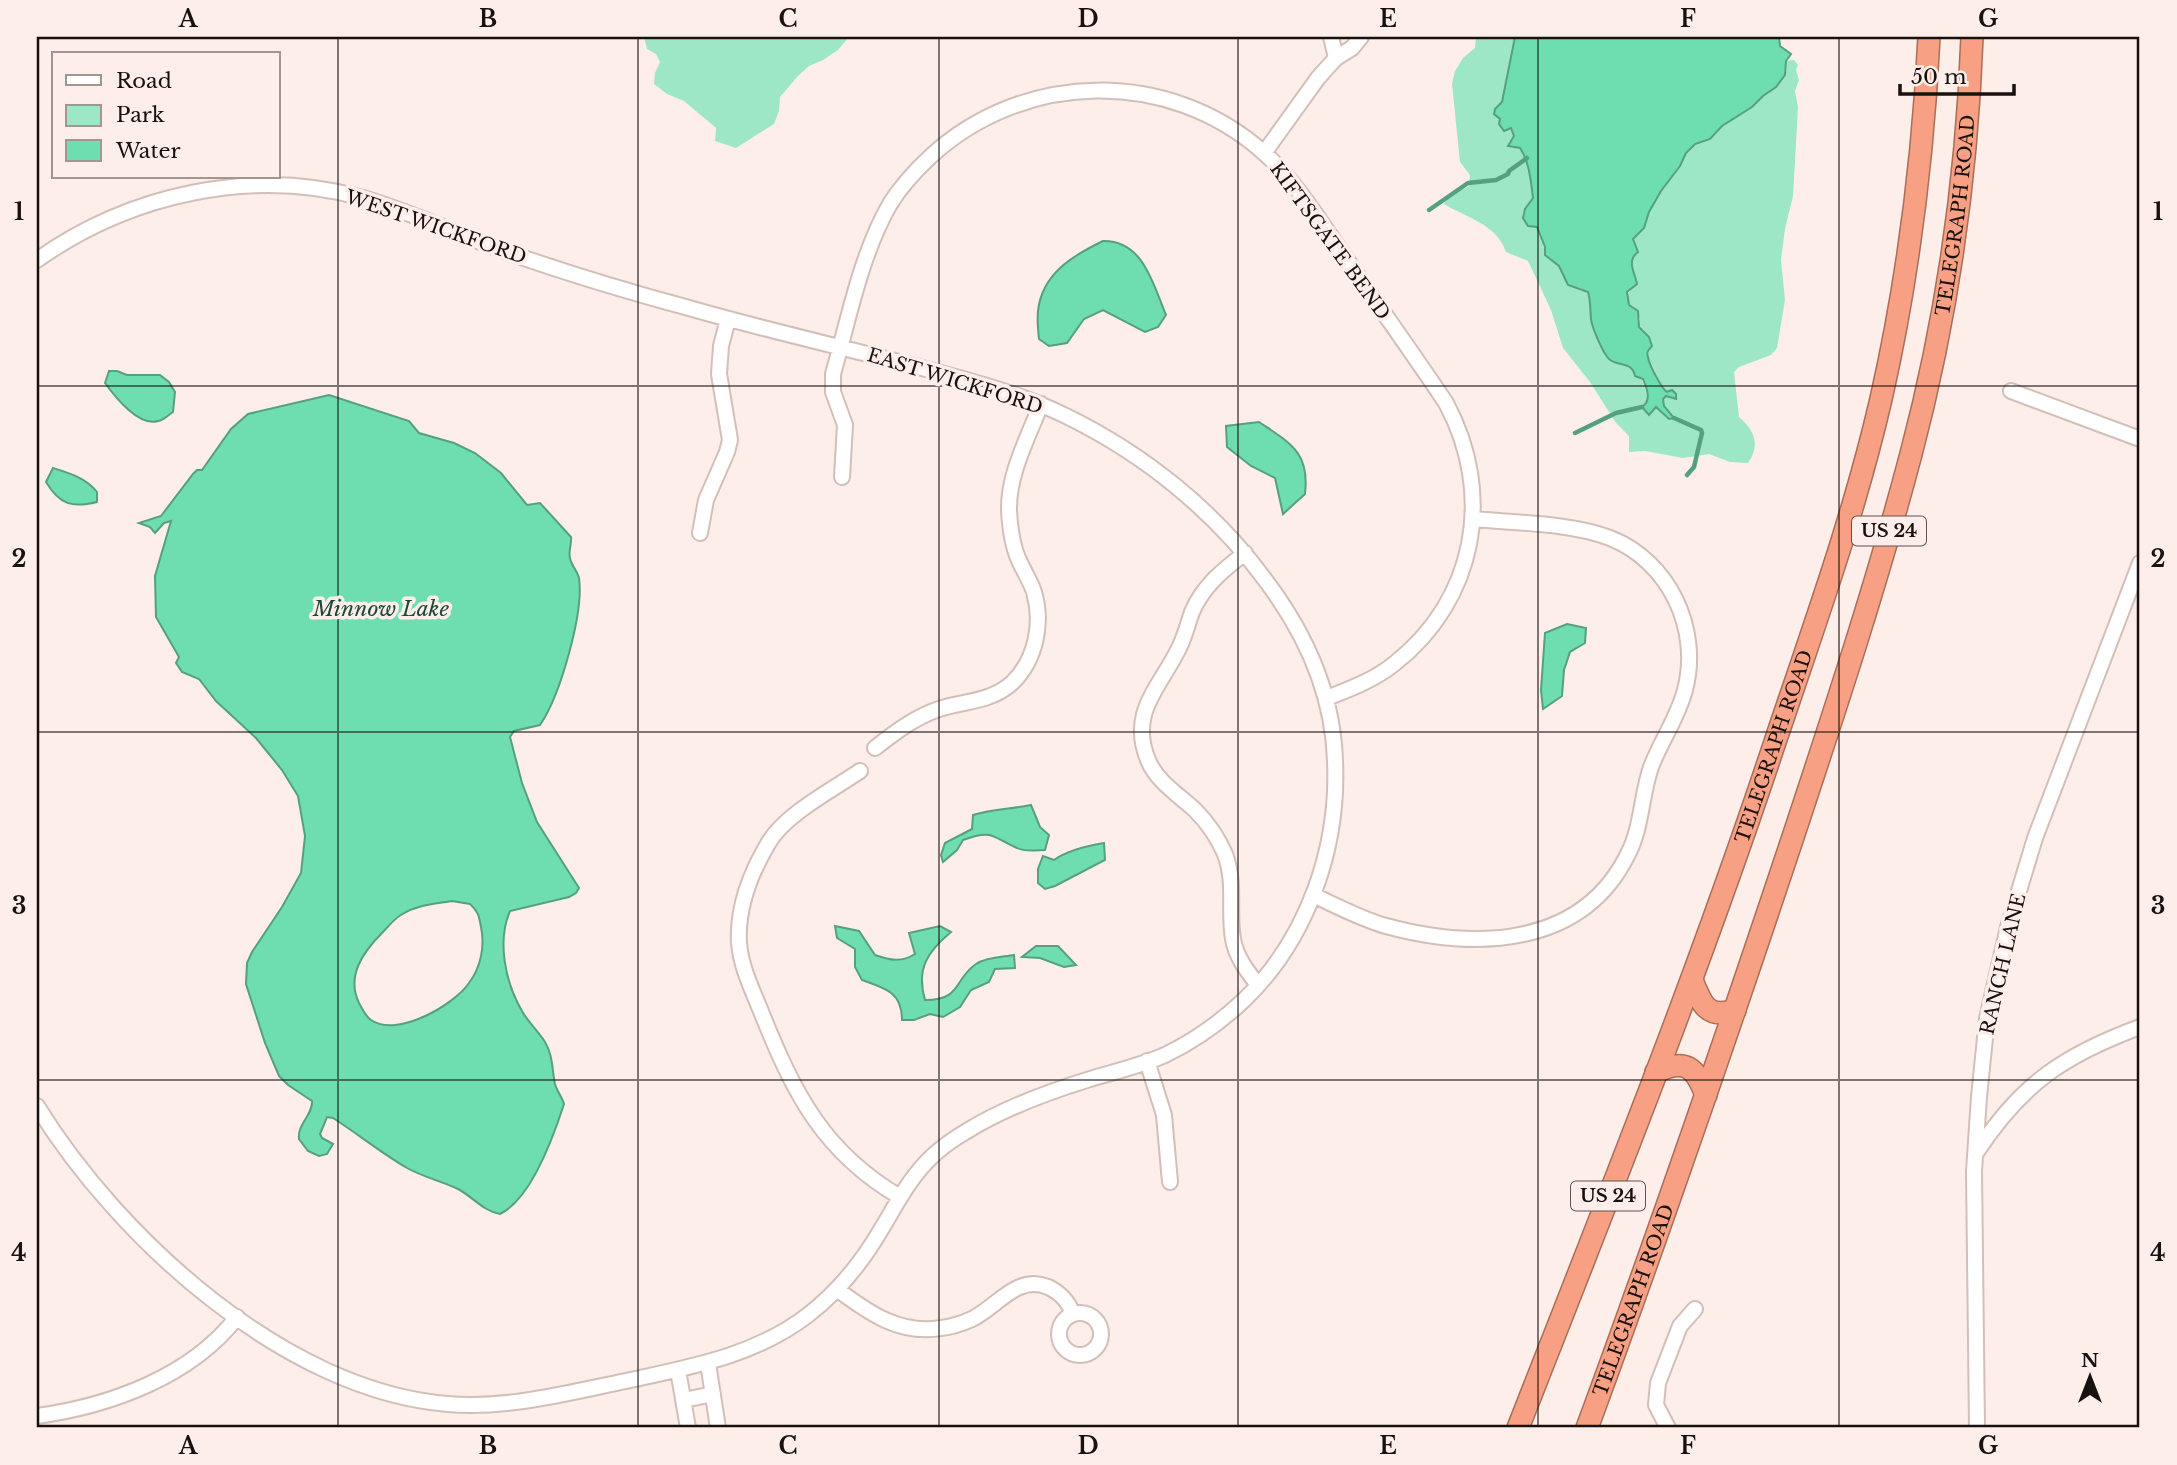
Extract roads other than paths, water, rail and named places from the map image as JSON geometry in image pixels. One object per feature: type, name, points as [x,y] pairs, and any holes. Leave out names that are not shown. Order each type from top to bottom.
[{"type":"highway","name":"TELEGRAPH ROAD","points":[[1518,1428],[1692,980],[1750,819],[1830,580],[1870,444],[1895,334],[1912,234],[1924,132],[1929,37]]},
{"type":"highway","name":"TELEGRAPH ROAD","points":[[1587,1428],[1735,1010],[1883,553],[1916,433],[1956,226],[1972,37]]},
{"type":"highway","points":[[1692,980],[1701,1002],[1712,1012],[1725,1014],[1735,1010]]},
{"type":"highway","points":[[1657,1072],[1672,1065],[1687,1066],[1695,1073],[1706,1095]]},
{"type":"street","points":[[1331,37],[1336,58]]},
{"type":"street","points":[[1264,153],[1318,78],[1361,37]]},
{"type":"street","name":"KIFTSGATE BEND","points":[[842,477],[845,425],[832,383],[868,251],[891,203],[914,173],[939,149],[971,126],[1000,110],[1027,100],[1094,89],[1130,91],[1170,100],[1193,109],[1233,129],[1264,153],[1302,196],[1446,404],[1460,432],[1468,457],[1474,494],[1474,519],[1464,565],[1447,604],[1435,622],[1393,665],[1373,678],[1327,698]]},
{"type":"street","name":"WEST WICKFORD","points":[[37,260],[64,242],[114,216],[179,195],[240,186],[321,190],[383,204],[474,240],[580,276],[728,319],[841,347]]},
{"type":"street","points":[[700,533],[706,500],[730,440],[719,374],[721,346],[728,319]]},
{"type":"street","name":"EAST WICKFORD","points":[[678,1370],[743,1352],[777,1336],[807,1316],[838,1290],[878,1236],[916,1173],[932,1157],[972,1128],[1021,1102],[1169,1052],[1216,1024],[1258,985],[1283,951],[1313,895],[1328,847],[1335,797],[1333,730],[1327,698],[1305,642],[1291,617],[1245,553],[1206,513],[1157,472],[1106,438],[1041,404],[957,377],[841,347]]},
{"type":"street","points":[[2011,391],[2140,439]]},
{"type":"street","points":[[875,748],[929,713],[974,702],[999,691],[1012,682],[1028,659],[1038,632],[1037,601],[1013,541],[1009,508],[1014,474],[1041,404]]},
{"type":"street","points":[[1313,895],[1374,922],[1414,933],[1468,939],[1515,936],[1536,933],[1554,926],[1585,907],[1612,881],[1628,854],[1635,837],[1650,772],[1664,736],[1680,706],[1687,683],[1689,643],[1681,609],[1666,582],[1642,556],[1610,538],[1572,529],[1474,519]]},
{"type":"street","points":[[1245,553],[1219,573],[1198,600],[1179,650],[1149,696],[1142,727],[1148,760],[1156,773],[1206,822],[1220,845],[1232,884],[1233,940],[1242,963],[1258,985]]},
{"type":"street","name":"RANCH LANE","points":[[1977,1428],[1975,1154],[1987,1018],[2008,928],[2040,826],[2140,563]]},
{"type":"street","points":[[860,771],[786,821],[770,841],[751,877],[745,896],[739,944],[746,975],[782,1063],[810,1115],[844,1155],[878,1184],[900,1197]]},
{"type":"street","points":[[1975,1154],[1998,1120],[2059,1064],[2095,1044],[2140,1027]]},
{"type":"street","points":[[1147,1061],[1164,1115],[1170,1182]]},
{"type":"street","points":[[37,1106],[74,1159],[124,1218],[175,1268],[273,1342],[326,1372],[390,1394],[438,1403],[477,1405],[528,1401],[678,1370],[688,1428]]},
{"type":"street","points":[[838,1290],[878,1317],[910,1328],[933,1329],[956,1325],[988,1309],[1020,1286],[1031,1284],[1055,1290],[1065,1298],[1073,1314]]},
{"type":"street","points":[[1668,1428],[1657,1405],[1658,1383],[1680,1326],[1695,1309]]},
{"type":"street","points":[[37,1416],[119,1397],[146,1385],[198,1354],[237,1317]]},
{"type":"street","points":[[708,1363],[718,1428]]},
{"type":"street","points":[[684,1399],[713,1394]]},
{"type":"water","points":[[1515,37],[1779,37],[1780,46],[1791,54],[1786,61],[1785,75],[1776,87],[1752,107],[1722,126],[1710,139],[1695,144],[1686,153],[1649,212],[1644,228],[1633,239],[1638,252],[1632,259],[1637,284],[1627,292],[1629,305],[1638,311],[1639,327],[1649,337],[1652,346],[1647,355],[1656,376],[1667,392],[1672,390],[1676,394],[1676,399],[1666,396],[1663,399],[1664,406],[1674,418],[1669,419],[1656,407],[1649,415],[1642,407],[1648,398],[1643,379],[1635,376],[1628,366],[1609,359],[1592,323],[1588,292],[1568,285],[1559,266],[1545,255],[1545,247],[1537,227],[1528,226],[1523,218],[1525,209],[1533,198],[1528,165],[1520,148],[1508,146],[1514,136],[1511,128],[1504,131],[1499,124],[1500,119],[1494,114],[1502,102]]},
{"type":"water","points":[[1103,241],[1117,243],[1137,256],[1151,278],[1166,315],[1158,327],[1145,332],[1103,310],[1084,319],[1067,343],[1049,346],[1039,339],[1038,325],[1038,311],[1045,287],[1070,260]]},
{"type":"water","points":[[109,371],[127,375],[160,375],[169,382],[175,392],[173,412],[162,420],[143,420],[121,403],[105,383]]},
{"type":"water","name":"Minnow Lake","points":[[329,395],[409,421],[419,433],[454,443],[475,453],[501,473],[527,505],[540,503],[571,537],[570,555],[579,578],[580,593],[569,654],[555,695],[540,725],[514,731],[510,737],[522,783],[537,822],[579,888],[569,897],[510,911],[504,935],[505,961],[511,987],[524,1015],[548,1047],[555,1084],[564,1104],[548,1148],[531,1181],[522,1195],[500,1214],[483,1207],[458,1189],[407,1168],[333,1118],[327,1117],[320,1134],[333,1144],[327,1154],[319,1156],[308,1151],[299,1139],[299,1134],[312,1101],[279,1076],[246,984],[247,963],[252,952],[301,873],[305,836],[298,796],[282,770],[256,738],[216,701],[199,679],[182,672],[176,663],[179,657],[156,617],[155,576],[171,521],[164,523],[155,533],[150,527],[139,523],[161,516],[193,474],[202,470],[231,429],[248,414]],"holes":[[[452,901],[470,904],[479,917],[482,949],[476,970],[462,992],[438,1009],[409,1022],[395,1025],[371,1020],[359,1003],[354,983],[358,965],[375,940],[396,919],[413,909]]]},
{"type":"water","points":[[1259,422],[1296,450],[1304,468],[1305,494],[1283,514],[1275,478],[1251,466],[1227,447],[1226,426]]},
{"type":"water","points":[[53,468],[88,483],[97,492],[97,502],[80,505],[67,503],[56,496],[46,482]]},
{"type":"water","points":[[1567,624],[1586,628],[1585,643],[1570,652],[1564,670],[1562,696],[1543,709],[1541,690],[1545,633]]},
{"type":"water","points":[[1031,805],[1040,827],[1049,835],[1045,850],[1020,849],[992,836],[981,835],[963,840],[957,850],[943,862],[941,855],[945,843],[972,829],[973,815]]},
{"type":"water","points":[[1104,843],[1105,860],[1055,886],[1045,889],[1038,883],[1038,869],[1043,856],[1054,860],[1078,849]]},
{"type":"water","points":[[835,926],[859,931],[875,955],[895,960],[915,954],[909,933],[940,926],[951,932],[926,962],[922,979],[925,1000],[945,997],[951,993],[969,970],[985,960],[1014,955],[1015,968],[995,969],[989,982],[971,990],[960,1007],[943,1017],[930,1014],[914,1020],[902,1020],[899,1003],[891,992],[862,980],[855,967],[855,949],[837,938]]},
{"type":"water","points":[[1036,946],[1058,946],[1076,965],[1064,967],[1040,958],[1022,957]]},
{"type":"waterway","points":[[1429,210],[1468,183],[1496,180],[1527,158]]},
{"type":"waterway","points":[[1575,433],[1616,413],[1642,407]]},
{"type":"waterway","points":[[1674,418],[1701,430],[1702,433],[1694,467],[1687,475]]}]
